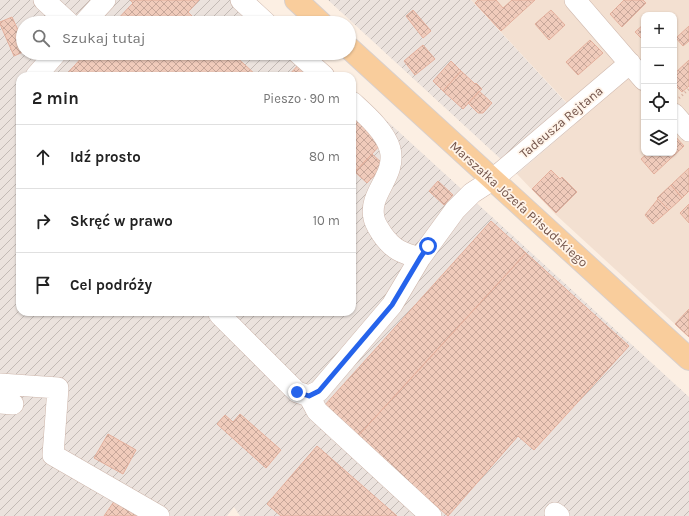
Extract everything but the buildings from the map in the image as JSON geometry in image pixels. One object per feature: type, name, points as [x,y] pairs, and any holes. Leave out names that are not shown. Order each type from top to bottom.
[{"type":"main road","points":[[296,0],[313,16]]},
{"type":"main road","name":"Marszałka Józefa Piłsudskiego","points":[[356,54],[689,359]]},
{"type":"street","points":[[44,0],[61,16]]},
{"type":"street","points":[[90,16],[105,0]]},
{"type":"street","points":[[240,0],[258,16]]},
{"type":"street","points":[[575,0],[641,76]]},
{"type":"street","points":[[39,72],[50,60]]},
{"type":"street","points":[[306,60],[319,72]]},
{"type":"street","name":"Tadeusza Rejtana","points":[[309,396],[319,391],[392,305],[420,258],[455,210],[472,192],[492,180],[630,63]]},
{"type":"street","points":[[356,106],[386,138],[390,149],[390,171],[376,197],[373,208],[374,218],[378,228],[394,247],[404,254],[420,258]]},
{"type":"street","points":[[677,118],[689,132]]},
{"type":"street","points":[[221,316],[297,392],[309,396],[317,412],[431,516]]},
{"type":"street","points":[[0,384],[58,388],[53,454],[159,516]]},
{"type":"path","points":[[677,100],[689,89]]},
{"type":"shaded area","points":[[0,0],[254,0],[271,16],[16,16],[16,60],[320,60],[333,72],[16,72],[16,316],[356,316],[356,93],[689,397],[689,516],[240,516],[234,507],[227,516],[0,516]]},
{"type":"shaded area","points":[[328,0],[471,0],[581,119],[517,174],[356,26],[356,16],[345,16]]},
{"type":"shaded area","points":[[471,0],[689,0],[689,337],[555,214],[517,174],[581,118]]},
{"type":"route","points":[[297,392],[309,396],[319,391],[392,305],[428,246]]}]
